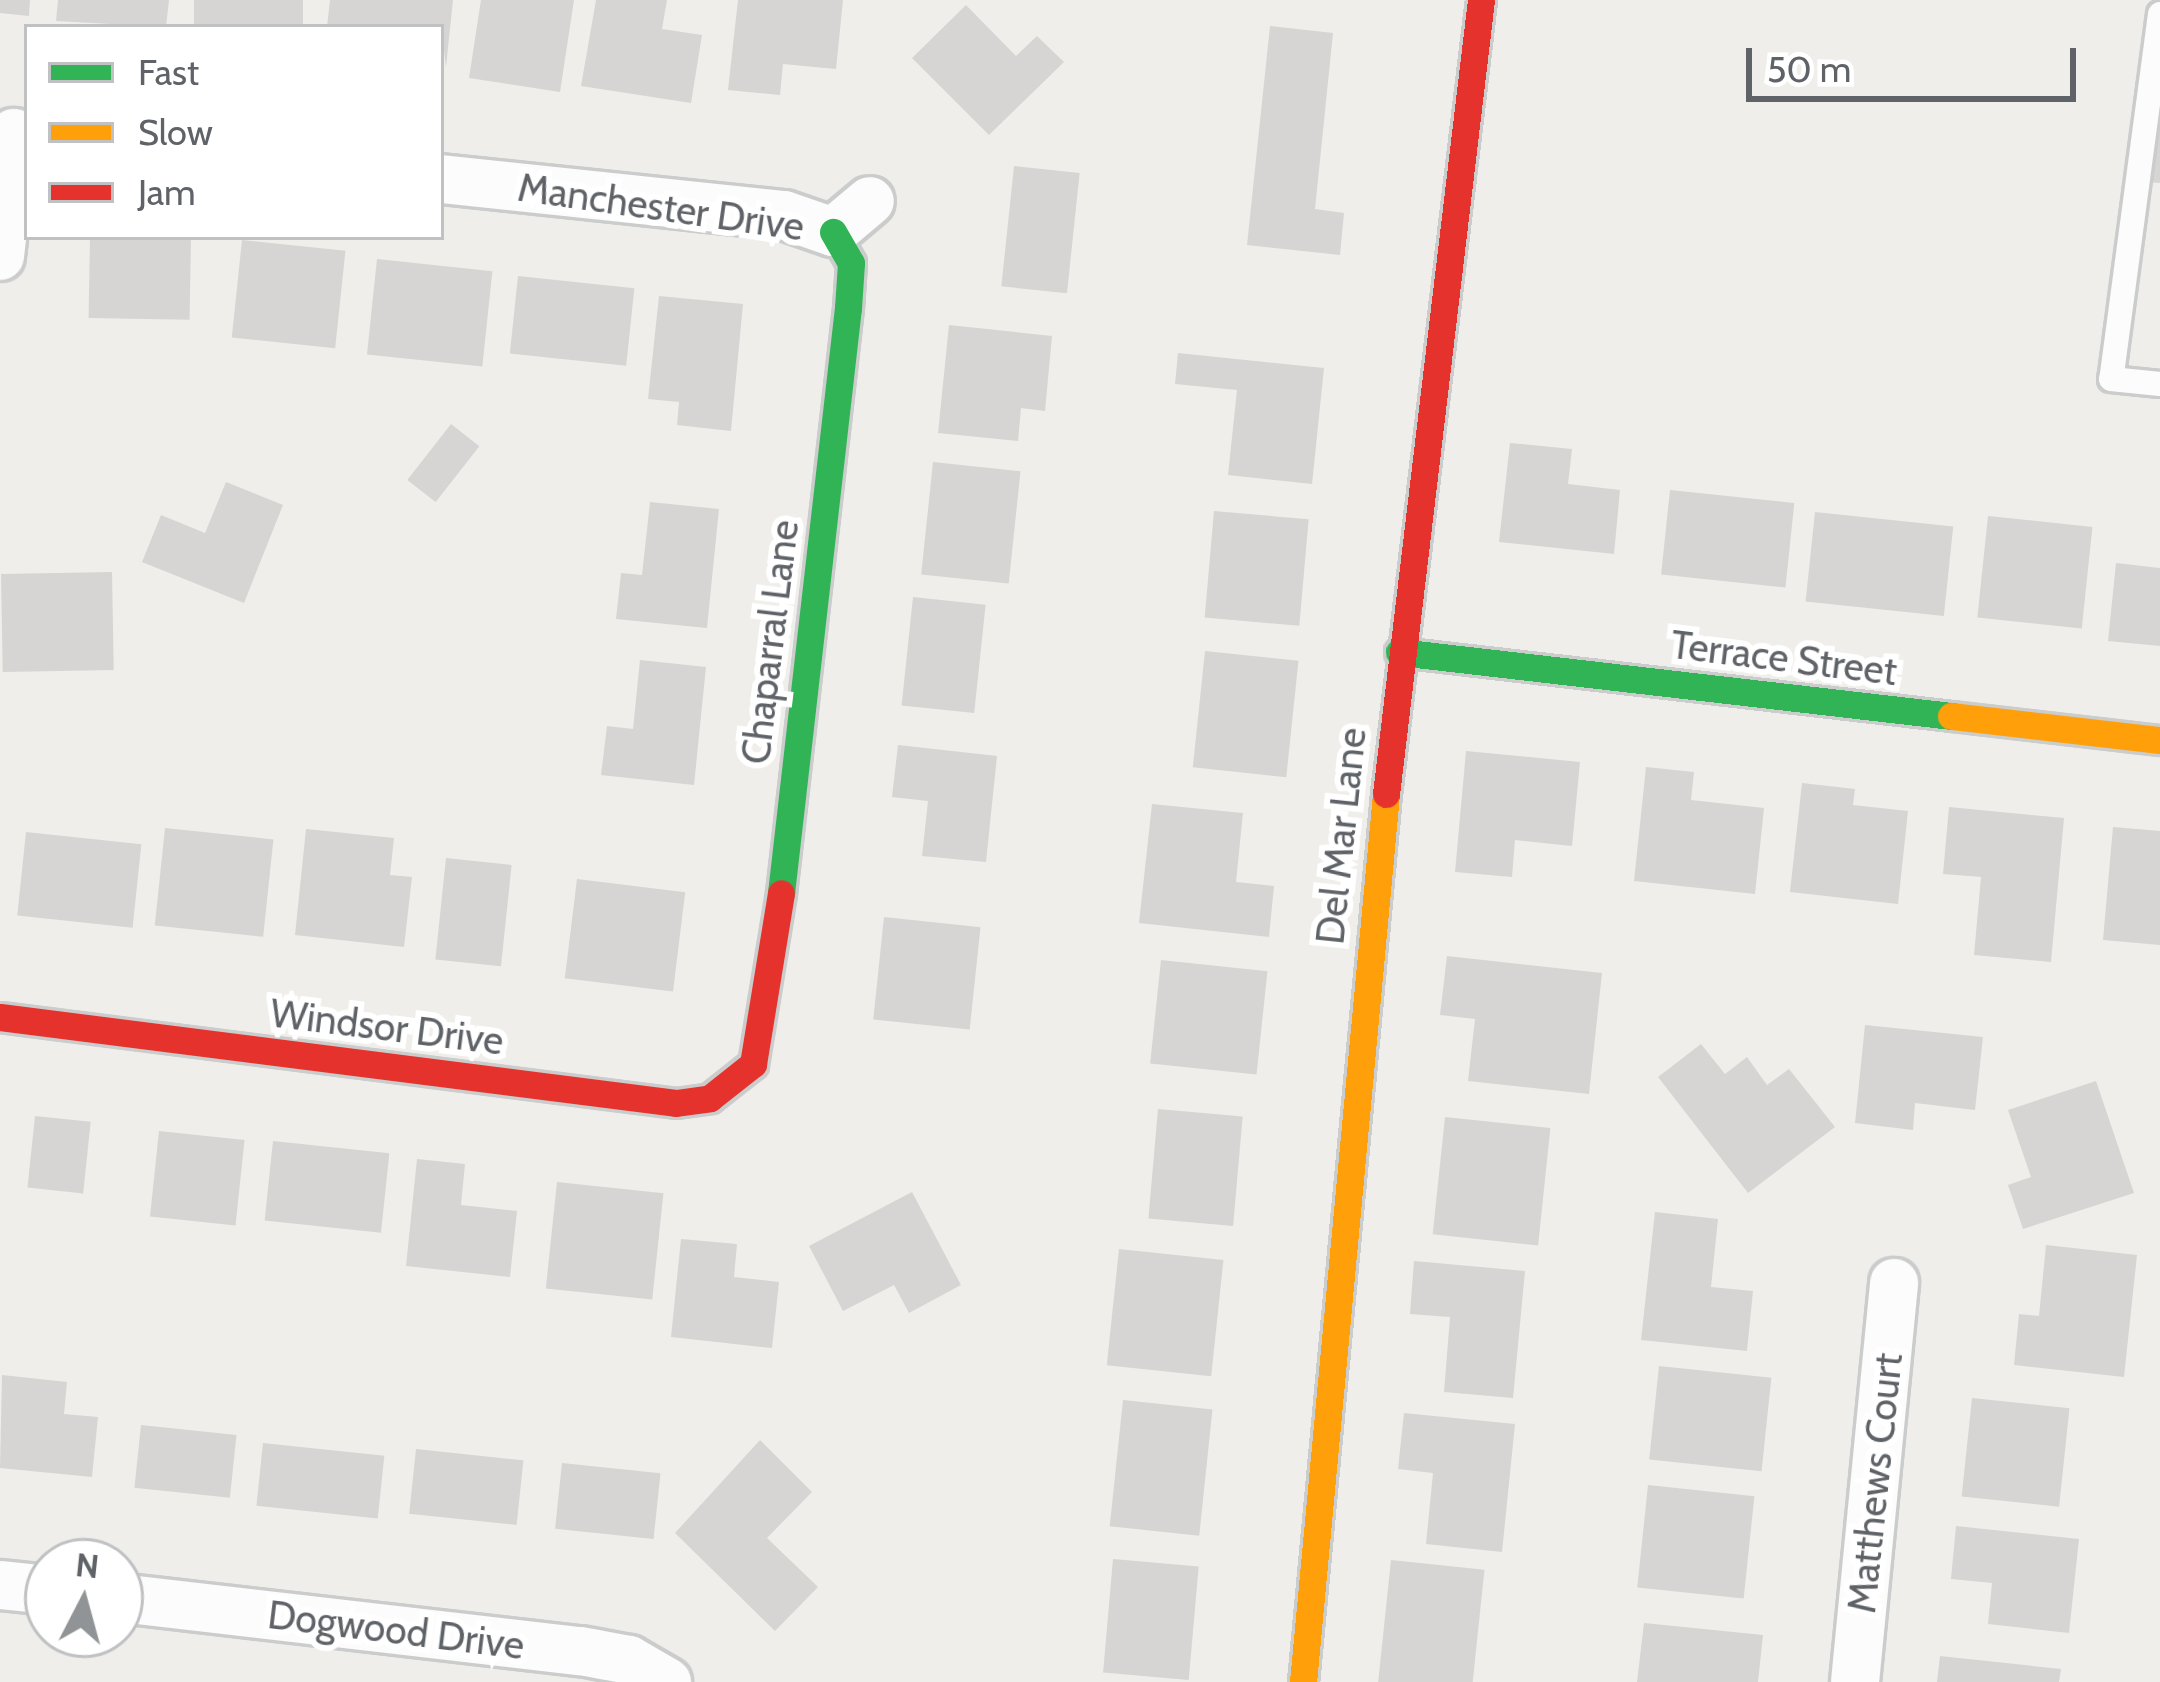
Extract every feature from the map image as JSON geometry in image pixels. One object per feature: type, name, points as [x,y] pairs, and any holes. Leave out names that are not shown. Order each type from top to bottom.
[{"type":"street","name":"Del Mar Lane","points":[[1303,1682],[1399,652],[1481,0]]},
{"type":"street","points":[[0,256],[14,133]]},
{"type":"street","name":"Manchester Drive","points":[[444,178],[784,215],[832,232],[869,201]]},
{"type":"street","name":"Chaparral Lane","points":[[753,1064],[766,1021],[848,308],[851,263],[832,232]]},
{"type":"street","name":"Terrace Street","points":[[1399,652],[2160,740]]},
{"type":"street","name":"Windsor Drive","points":[[0,1017],[676,1103],[710,1098],[753,1064]]},
{"type":"street","name":"Matthews Court","points":[[1855,1682],[1894,1283]]},
{"type":"street","name":"Dogwood Drive","points":[[144,1601],[581,1651],[629,1660],[667,1682]]},
{"type":"lane","points":[[2160,14],[2110,379],[2160,384]]},
{"type":"building","points":[[0,0],[30,0],[29,16],[0,13]]},
{"type":"building","points":[[58,0],[169,0],[166,24],[56,21]]},
{"type":"building","points":[[194,0],[303,0],[303,24],[194,24]]},
{"type":"building","points":[[330,0],[453,0],[446,67],[444,24],[327,24]]},
{"type":"building","points":[[481,0],[574,0],[560,92],[469,78]]},
{"type":"building","points":[[596,0],[667,0],[662,29],[702,35],[691,103],[581,86]]},
{"type":"building","points":[[738,0],[843,0],[836,69],[783,64],[780,95],[728,90]]},
{"type":"building","points":[[966,5],[1016,56],[1037,36],[1064,62],[989,135],[912,58]]},
{"type":"building","points":[[1270,26],[1333,33],[1315,209],[1344,213],[1340,255],[1247,245]]},
{"type":"building","points":[[2160,92],[2160,183],[2144,182]]},
{"type":"building","points":[[1014,166],[1080,173],[1067,293],[1001,286]]},
{"type":"building","points":[[90,240],[191,240],[190,320],[89,318]]},
{"type":"building","points":[[242,240],[345,251],[335,348],[232,337]]},
{"type":"building","points":[[377,259],[492,271],[482,367],[367,354]]},
{"type":"building","points":[[518,276],[634,288],[626,366],[510,354]]},
{"type":"building","points":[[659,296],[743,304],[731,431],[677,425],[679,402],[648,399]]},
{"type":"building","points":[[949,325],[1052,336],[1045,411],[1021,408],[1018,441],[938,433]]},
{"type":"building","points":[[1178,353],[1324,368],[1312,484],[1228,475],[1237,390],[1175,384]]},
{"type":"building","points":[[451,424],[479,446],[436,502],[407,480]]},
{"type":"building","points":[[1510,443],[1572,449],[1568,484],[1620,490],[1614,554],[1499,542]]},
{"type":"building","points":[[933,462],[1021,471],[1009,584],[921,574]]},
{"type":"building","points":[[226,482],[283,505],[244,603],[142,562],[161,515],[205,533]]},
{"type":"building","points":[[1670,490],[1794,503],[1785,588],[1661,575]]},
{"type":"building","points":[[650,502],[719,509],[707,628],[616,619],[621,573],[642,575]]},
{"type":"building","points":[[1214,511],[1309,519],[1299,626],[1205,618]]},
{"type":"building","points":[[1815,512],[1953,527],[1944,616],[1806,602]]},
{"type":"building","points":[[1988,516],[2092,527],[2082,628],[1977,617]]},
{"type":"building","points":[[2116,563],[2160,568],[2160,646],[2108,641]]},
{"type":"building","points":[[112,572],[114,670],[3,672],[1,574]]},
{"type":"building","points":[[913,597],[986,605],[974,713],[902,705]]},
{"type":"building","points":[[1205,651],[1298,661],[1286,777],[1193,767]]},
{"type":"building","points":[[640,660],[706,667],[694,785],[601,775],[607,726],[633,729]]},
{"type":"building","points":[[898,745],[997,756],[986,862],[922,856],[928,801],[892,797]]},
{"type":"building","points":[[1466,751],[1580,762],[1572,846],[1515,840],[1512,877],[1455,872]]},
{"type":"building","points":[[1646,767],[1694,772],[1691,800],[1764,808],[1755,894],[1634,881]]},
{"type":"building","points":[[1802,783],[1855,789],[1853,805],[1908,811],[1898,904],[1790,892]]},
{"type":"building","points":[[1152,804],[1243,813],[1236,882],[1274,886],[1269,937],[1139,923]]},
{"type":"building","points":[[1949,807],[2064,818],[2051,962],[1974,955],[1981,877],[1943,874]]},
{"type":"building","points":[[2113,827],[2160,831],[2160,945],[2103,940]]},
{"type":"building","points":[[165,828],[273,839],[263,937],[155,925]]},
{"type":"building","points":[[306,829],[394,838],[390,875],[412,877],[404,947],[295,935]]},
{"type":"building","points":[[26,832],[141,844],[133,928],[17,916]]},
{"type":"building","points":[[446,858],[512,865],[501,966],[435,959]]},
{"type":"building","points":[[577,879],[685,892],[673,992],[565,978]]},
{"type":"building","points":[[884,917],[980,927],[970,1030],[873,1019]]},
{"type":"building","points":[[1447,956],[1602,973],[1589,1094],[1468,1081],[1475,1019],[1440,1015]]},
{"type":"building","points":[[1161,960],[1267,971],[1257,1075],[1150,1063]]},
{"type":"building","points":[[1865,1025],[1983,1037],[1975,1110],[1915,1103],[1913,1130],[1855,1123]]},
{"type":"building","points":[[1701,1044],[1725,1074],[1747,1057],[1767,1085],[1789,1069],[1835,1127],[1748,1193],[1658,1077]]},
{"type":"building","points":[[2096,1081],[2134,1193],[2023,1229],[2008,1185],[2031,1177],[2008,1110]]},
{"type":"building","points":[[1158,1109],[1243,1116],[1233,1226],[1148,1219]]},
{"type":"building","points":[[35,1116],[91,1122],[83,1193],[27,1188]]},
{"type":"building","points":[[1445,1117],[1550,1128],[1538,1245],[1433,1234]]},
{"type":"building","points":[[159,1131],[245,1140],[236,1226],[150,1217]]},
{"type":"building","points":[[273,1141],[389,1153],[381,1233],[265,1221]]},
{"type":"building","points":[[417,1159],[465,1164],[461,1205],[517,1211],[510,1277],[406,1266]]},
{"type":"building","points":[[557,1182],[663,1193],[652,1300],[546,1288]]},
{"type":"building","points":[[912,1192],[961,1285],[909,1313],[894,1285],[843,1311],[809,1246]]},
{"type":"building","points":[[1655,1212],[1718,1219],[1711,1287],[1753,1291],[1747,1351],[1641,1340]]},
{"type":"building","points":[[681,1239],[737,1244],[734,1277],[779,1282],[772,1348],[671,1337]]},
{"type":"building","points":[[2046,1245],[2137,1255],[2124,1377],[2014,1365],[2019,1314],[2039,1316]]},
{"type":"building","points":[[1119,1249],[1223,1260],[1211,1376],[1107,1365]]},
{"type":"building","points":[[1414,1261],[1525,1271],[1513,1398],[1444,1392],[1450,1317],[1410,1314]]},
{"type":"building","points":[[1659,1366],[1771,1378],[1762,1471],[1649,1459]]},
{"type":"building","points":[[2,1375],[67,1382],[64,1414],[98,1417],[92,1477],[0,1468]]},
{"type":"building","points":[[1972,1398],[2069,1408],[2059,1507],[1962,1496]]},
{"type":"building","points":[[1123,1400],[1213,1409],[1199,1536],[1110,1526]]},
{"type":"building","points":[[1404,1413],[1515,1424],[1502,1552],[1426,1544],[1433,1473],[1398,1469]]},
{"type":"building","points":[[141,1425],[236,1435],[230,1498],[134,1488]]},
{"type":"building","points":[[760,1440],[812,1492],[767,1538],[818,1587],[775,1631],[675,1533]]},
{"type":"building","points":[[263,1443],[384,1456],[378,1518],[256,1506]]},
{"type":"building","points":[[416,1449],[523,1460],[517,1525],[409,1514]]},
{"type":"building","points":[[562,1463],[660,1473],[654,1539],[555,1529]]},
{"type":"building","points":[[1648,1485],[1754,1496],[1744,1599],[1637,1587]]},
{"type":"building","points":[[1956,1526],[2079,1539],[2069,1633],[1988,1624],[1992,1583],[1951,1579]]},
{"type":"building","points":[[1113,1559],[1199,1566],[1189,1680],[1103,1673]]},
{"type":"building","points":[[1391,1560],[1484,1570],[1473,1682],[1378,1682]]},
{"type":"building","points":[[1644,1623],[1763,1635],[1758,1682],[1637,1682]]},
{"type":"building","points":[[1940,1656],[2061,1669],[2059,1682],[1937,1682]]},
{"type":"traffic: fast","points":[[781,893],[848,308],[851,263],[833,232]]},
{"type":"traffic: fast","points":[[1399,652],[1951,716]]},
{"type":"traffic: slow","points":[[1951,716],[2160,740]]},
{"type":"traffic: slow","points":[[1303,1682],[1386,794]]},
{"type":"traffic: jam","points":[[1386,794],[1481,0]]},
{"type":"traffic: jam","points":[[0,1017],[676,1103],[710,1098],[753,1064],[781,893]]}]
